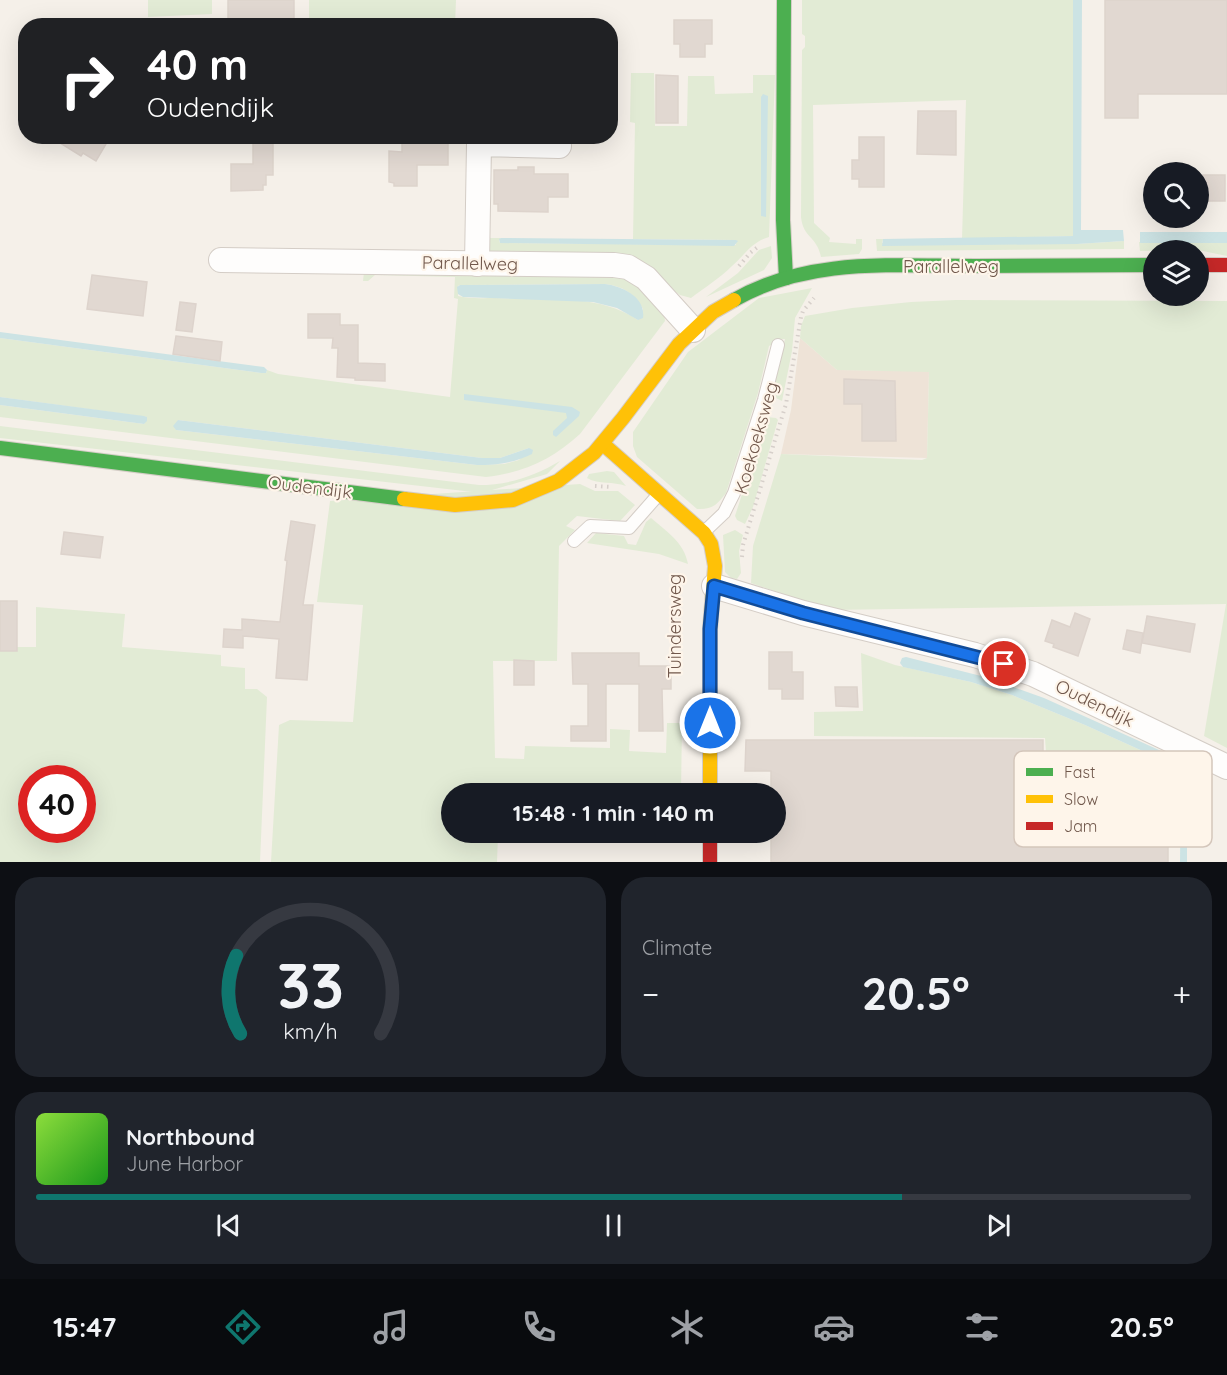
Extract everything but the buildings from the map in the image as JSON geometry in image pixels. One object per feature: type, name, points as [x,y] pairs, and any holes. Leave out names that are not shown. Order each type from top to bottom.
[{"type":"street","points":[[784,0],[783,220],[786,278]]},
{"type":"street","points":[[477,264],[479,144],[559,146]]},
{"type":"street","name":"Parallelweg","points":[[221,260],[628,267],[646,278],[693,330]]},
{"type":"street","name":"Parallelweg","points":[[603,444],[666,361],[693,330],[726,301],[757,286],[841,268],[1143,265]]},
{"type":"street","points":[[1209,266],[1227,266]]},
{"type":"street","points":[[603,444],[704,532]]},
{"type":"street","name":"Oudendijk","points":[[0,447],[455,505],[486,505],[518,499],[556,483],[574,471],[603,444]]},
{"type":"street","name":"Tuindersweg","points":[[704,532],[713,550],[714,586],[710,629],[710,783]]},
{"type":"street","name":"Oudendijk","points":[[714,586],[803,613],[975,655],[1033,674],[1195,751]]},
{"type":"street","name":"Oudendijk","points":[[1212,759],[1227,766]]},
{"type":"street","points":[[710,843],[710,862]]},
{"type":"lane","name":"Koekoeksweg","points":[[704,532],[724,513],[734,493],[764,400],[778,345]]},
{"type":"lane","points":[[574,541],[590,526],[629,528],[660,493]]},
{"type":"path","name":"Koekoeksweg","points":[[739,593],[744,573],[742,550],[786,404],[801,318],[804,310],[817,296]]},
{"type":"path","points":[[574,471],[593,485],[619,488]]},
{"type":"shaded area","points":[[1073,0],[1082,0],[1081,230],[1123,230],[1124,241],[1077,244],[882,246],[883,239],[1073,236]]},
{"type":"shaded area","points":[[763,94],[768,96],[766,217],[761,216],[761,97]]},
{"type":"shaded area","points":[[1140,232],[1227,232],[1227,243],[1209,243],[1209,240],[1143,240],[1143,243],[1140,243]]},
{"type":"shaded area","points":[[501,238],[738,241],[734,246],[500,243]]},
{"type":"shaded area","points":[[605,284],[619,287],[637,299],[641,304],[643,318],[638,320],[617,308],[593,302],[463,297],[458,294],[457,287],[460,285]]},
{"type":"shaded area","points":[[0,332],[264,367],[267,370],[266,373],[261,373],[0,338]]},
{"type":"shaded area","points":[[800,338],[837,370],[929,371],[927,458],[781,454],[791,410]]},
{"type":"shaded area","points":[[464,394],[572,407],[580,412],[579,416],[556,437],[553,431],[567,418],[566,413],[464,400]]},
{"type":"shaded area","points":[[0,397],[144,416],[147,417],[147,421],[144,424],[0,405]]},
{"type":"shaded area","points":[[178,420],[482,458],[500,458],[529,448],[533,450],[532,454],[512,461],[477,465],[176,430],[173,426]]},
{"type":"shaded area","points":[[906,657],[985,677],[1044,698],[1161,751],[1143,751],[1012,695],[971,682],[903,667],[900,663],[902,658]]},
{"type":"shaded area","points":[[1180,847],[1187,847],[1187,862],[1180,862]]},
{"type":"green space","points":[[148,0],[212,0],[212,14],[148,17]]},
{"type":"green space","points":[[309,0],[456,0],[455,18],[309,18]]},
{"type":"green space","points":[[802,0],[1073,0],[1073,236],[962,239],[966,100],[813,105],[814,223],[830,238],[829,242],[856,244],[856,239],[862,239],[862,249],[859,254],[821,257],[816,245],[804,229],[801,217],[802,50],[805,47],[805,36],[802,34]]},
{"type":"green space","points":[[631,73],[654,73],[655,126],[687,126],[688,76],[714,76],[715,94],[753,93],[753,75],[775,75],[769,237],[753,245],[722,275],[691,298],[680,295],[664,283],[488,255],[487,238],[501,238],[500,243],[736,245],[736,240],[633,239],[635,123],[630,122]]},
{"type":"green space","points":[[876,239],[883,239],[882,243],[1077,244],[1124,241],[1124,249],[877,251]]},
{"type":"green space","points":[[1139,242],[1143,242],[1143,251],[1140,251]]},
{"type":"green space","points":[[1209,243],[1227,243],[1227,256],[1209,252]]},
{"type":"green space","points":[[771,246],[772,258],[764,270],[706,297],[738,273],[759,250]]},
{"type":"green space","points":[[364,272],[630,276],[664,312],[665,321],[580,434],[548,458],[500,475],[486,477],[0,417],[0,405],[144,424],[147,417],[0,397],[0,338],[261,373],[266,373],[267,370],[278,374],[450,397],[458,299],[454,298],[455,277],[375,275],[368,281],[363,281]],"holes":[[[605,284],[623,289],[636,299],[643,309],[638,320],[622,311],[587,302],[458,296],[460,285]],[[178,420],[482,458],[500,458],[529,448],[519,460],[504,464],[477,465],[176,430]]]},
{"type":"green space","points":[[812,288],[795,318],[792,351],[782,401],[776,398],[773,390],[785,339],[769,346],[758,393],[726,493],[714,506],[697,509],[637,457],[633,446],[633,432],[688,352],[759,298]]},
{"type":"green space","points":[[1143,301],[1143,306],[1209,306],[1209,301],[1227,301],[1227,748],[1204,736],[1226,604],[829,610],[751,583],[753,546],[781,454],[922,460],[927,458],[929,372],[837,370],[800,338],[805,316],[911,302]]},
{"type":"green space","points":[[767,417],[778,420],[753,507],[745,524],[737,520],[735,516]]},
{"type":"green space","points":[[0,426],[479,485],[521,479],[560,461],[547,474],[482,493],[0,438]]},
{"type":"green space","points":[[614,472],[626,486],[596,482],[587,478],[589,474]]},
{"type":"green space","points":[[580,484],[595,491],[618,491],[635,505],[620,521],[577,516],[566,526],[575,530],[559,546],[557,661],[493,661],[495,758],[524,759],[525,746],[610,748],[610,729],[630,730],[629,751],[666,753],[667,723],[682,723],[681,783],[441,783],[441,843],[498,843],[497,862],[271,862],[279,725],[290,720],[353,722],[363,605],[317,602],[330,501]]},
{"type":"green space","points":[[651,518],[679,543],[688,564],[659,554],[587,543],[596,533],[624,536],[628,544],[636,545],[646,522]]},
{"type":"green space","points":[[735,530],[743,535],[739,551],[741,573],[737,579],[731,578],[725,572],[723,535]]},
{"type":"green space","points":[[36,607],[125,614],[122,647],[221,655],[221,666],[245,668],[245,689],[257,689],[267,697],[260,862],[0,862],[0,647],[36,647]]},
{"type":"green space","points":[[861,653],[895,665],[971,682],[1012,695],[1143,751],[1046,751],[1045,738],[814,736],[814,712],[863,711]]},
{"type":"traffic: fast","points":[[784,0],[783,220],[786,278]]},
{"type":"traffic: fast","points":[[734,300],[762,286],[792,277],[821,270],[852,267],[882,265],[1143,265]]},
{"type":"traffic: fast","points":[[0,448],[404,499]]},
{"type":"traffic: slow","points":[[404,499],[455,505],[513,500],[558,481],[594,453],[679,344],[713,312],[734,300]]},
{"type":"traffic: slow","points":[[603,444],[704,533],[711,544],[715,566],[710,629],[710,783]]},
{"type":"traffic: jam","points":[[1209,265],[1227,265]]},
{"type":"traffic: jam","points":[[710,843],[710,862]]},
{"type":"route","points":[[710,723],[710,629],[714,586],[803,613],[1004,664]]}]
